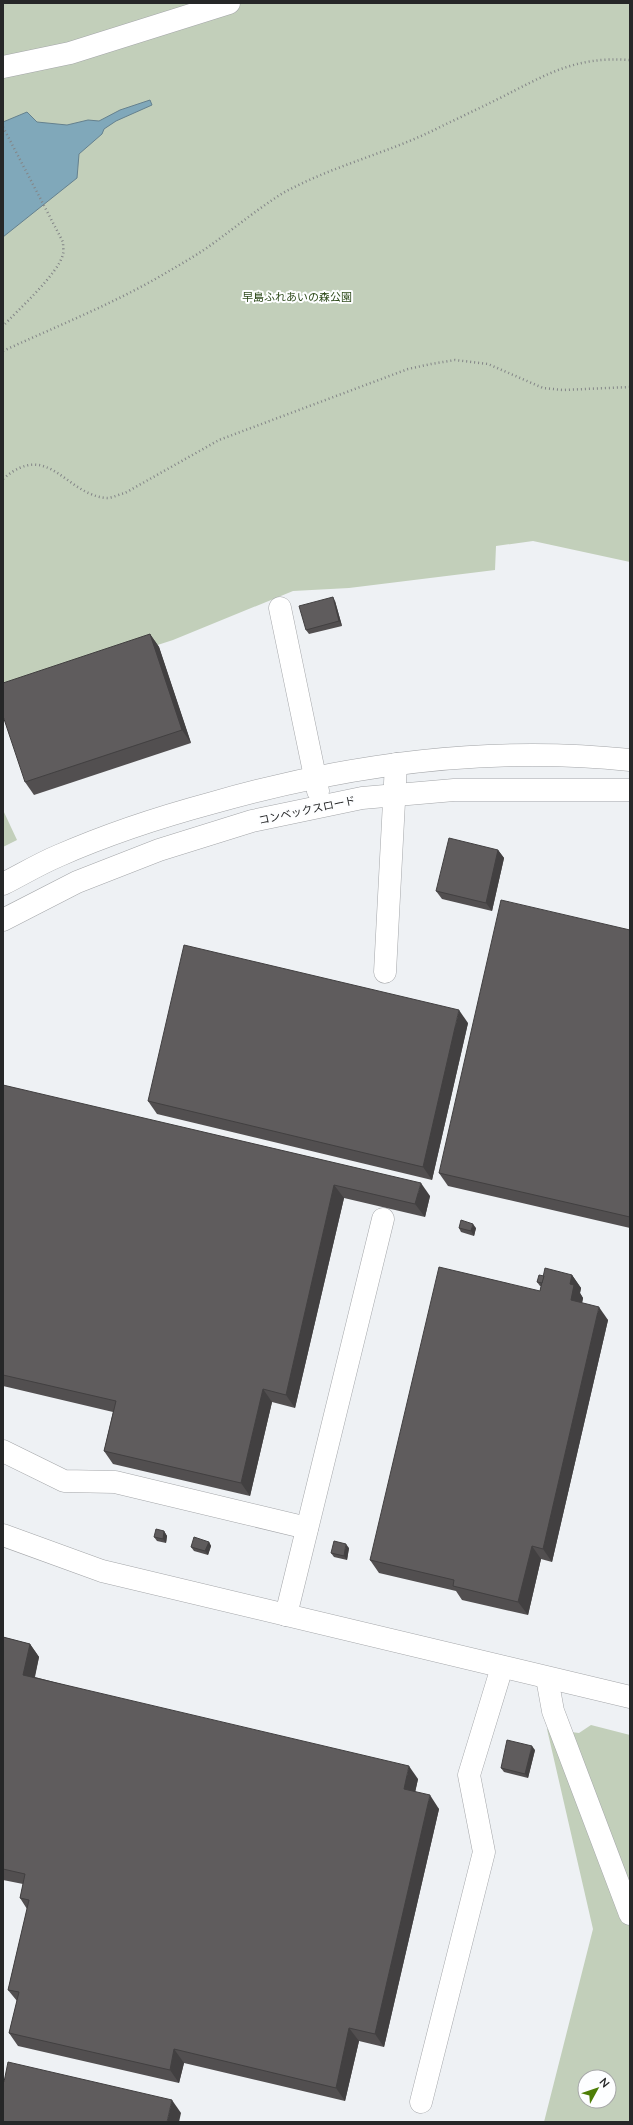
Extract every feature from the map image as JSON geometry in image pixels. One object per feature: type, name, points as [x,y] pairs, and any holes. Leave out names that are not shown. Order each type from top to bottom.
[{"type":"street","points":[[3,67],[70,53],[229,3]]},
{"type":"street","points":[[280,608],[322,806]]},
{"type":"street","points":[[3,884],[57,856],[119,831],[266,787],[315,777],[450,756],[523,754],[584,755],[630,760]]},
{"type":"street","points":[[385,972],[396,764]]},
{"type":"street","name":"コンベックスロード","points":[[3,920],[77,882],[159,850],[252,822],[322,806],[362,798],[454,790],[630,790]]},
{"type":"street","points":[[286,1615],[384,1219]]},
{"type":"street","points":[[3,1451],[64,1481],[115,1482],[307,1528]]},
{"type":"street","points":[[3,1536],[102,1571],[630,1697]]},
{"type":"street","points":[[421,2102],[484,1852],[469,1775],[502,1667]]},
{"type":"street","points":[[547,1678],[553,1711],[630,1914]]},
{"type":"path","points":[[3,352],[108,303],[163,274],[213,244],[243,220],[283,193],[312,179],[410,142],[535,79],[568,65],[591,60],[630,60]]},
{"type":"path","points":[[3,127],[63,242],[63,254],[58,264],[3,326]]},
{"type":"path","points":[[3,479],[15,468],[30,465],[43,466],[55,470],[83,490],[96,496],[108,498],[125,493],[219,440],[408,369],[455,360],[488,364],[543,388],[563,390],[630,387]]},
{"type":"green space","name":"早島ふれあいの森公園","points":[[3,3],[630,3],[630,562],[533,541],[496,546],[495,570],[349,588],[293,591],[173,640],[3,695]]},
{"type":"green space","points":[[3,810],[17,840],[3,847]]},
{"type":"green space","points":[[591,1725],[630,1735],[630,2122],[544,2122],[593,1929],[547,1729],[579,1733]]},
{"type":"water","points":[[150,100],[152,105],[116,121],[104,129],[102,134],[79,154],[77,178],[3,237],[3,122],[27,112],[37,122],[67,125],[88,120],[99,121],[120,110]]},
{"type":"building","points":[[333,597],[339,621],[306,630],[299,606]]},
{"type":"building","points":[[150,634],[182,730],[25,782],[3,716],[3,683]]},
{"type":"building","points":[[449,838],[498,850],[486,903],[436,891]]},
{"type":"building","points":[[501,900],[630,930],[630,1217],[439,1173]]},
{"type":"building","points":[[184,945],[459,1010],[423,1167],[148,1101]]},
{"type":"building","points":[[3,1085],[421,1183],[415,1204],[334,1185],[286,1395],[263,1389],[241,1483],[104,1451],[116,1401],[3,1375]]},
{"type":"building","points":[[461,1220],[473,1224],[471,1231],[459,1228]]},
{"type":"building","points":[[439,1267],[540,1291],[545,1268],[572,1275],[570,1284],[574,1285],[571,1300],[599,1307],[543,1549],[532,1546],[518,1602],[453,1586],[454,1580],[370,1560]]},
{"type":"building","points":[[539,1275],[544,1276],[542,1283],[537,1282]]},
{"type":"building","points":[[156,1529],[164,1531],[163,1539],[154,1537]]},
{"type":"building","points":[[194,1537],[209,1542],[205,1551],[191,1547]]},
{"type":"building","points":[[334,1541],[346,1544],[344,1556],[331,1553]]},
{"type":"building","points":[[3,1637],[30,1644],[23,1675],[409,1766],[404,1789],[430,1795],[375,2034],[349,2028],[336,2088],[174,2049],[170,2070],[9,2033],[19,1992],[8,1990],[29,1900],[20,1898],[25,1874],[3,1869]]},
{"type":"building","points":[[507,1740],[532,1746],[525,1774],[501,1768]]},
{"type":"building","points":[[8,2062],[172,2100],[167,2122],[3,2122],[3,2082]]}]
